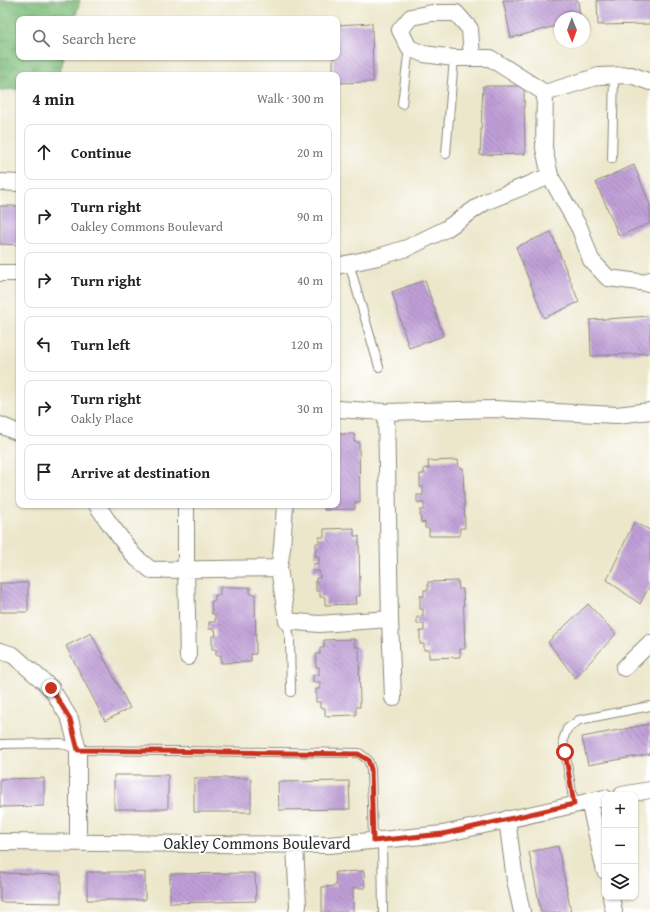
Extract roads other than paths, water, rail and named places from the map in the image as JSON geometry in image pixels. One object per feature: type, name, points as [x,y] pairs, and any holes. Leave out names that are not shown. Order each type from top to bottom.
[{"type":"street","points":[[472,58],[470,29],[456,13],[432,13],[411,17],[400,30],[409,48],[424,54],[454,58],[472,58],[490,58],[545,92],[599,76],[631,75],[650,82]]},
{"type":"street","points":[[545,92],[544,148],[550,176],[580,229],[591,260],[608,278],[647,283],[650,280]]},
{"type":"street","points":[[341,263],[378,257],[407,248],[446,229],[485,202],[550,176]]},
{"type":"street","points":[[0,182],[16,182]]},
{"type":"street","points":[[0,273],[16,274]]},
{"type":"street","points":[[340,409],[386,412],[493,409],[617,415],[650,411]]},
{"type":"street","points":[[386,412],[393,698]]},
{"type":"street","points":[[0,425],[16,432]]},
{"type":"street","points":[[99,508],[134,556],[151,570],[279,568]]},
{"type":"street","points":[[186,508],[188,657]]},
{"type":"street","points":[[285,508],[279,568],[287,621],[319,624],[390,618]]},
{"type":"street","points":[[624,668],[650,643]]},
{"type":"street","points":[[0,651],[14,655],[51,688],[70,719],[78,750],[78,843]]},
{"type":"street","points":[[638,792],[650,790]]},
{"type":"street","points":[[597,800],[604,864]]},
{"type":"street","name":"Oakley Commons Boulevard","points":[[0,842],[329,846],[443,834],[597,800]]},
{"type":"street","points":[[507,819],[522,912]]},
{"type":"street","points":[[295,845],[297,912]]},
{"type":"street","points":[[612,900],[614,912]]},
{"type":"lane","points":[[402,104],[409,48]]},
{"type":"lane","points":[[446,154],[454,58]]},
{"type":"lane","points":[[612,158],[614,76]]},
{"type":"lane","points":[[341,263],[379,367]]},
{"type":"lane","points":[[287,621],[290,640],[291,692]]},
{"type":"lane","points":[[574,804],[563,740],[567,728],[579,720],[650,706]]},
{"type":"lane","points":[[0,744],[61,743],[78,750],[358,754],[368,760],[371,769],[384,912]]}]
